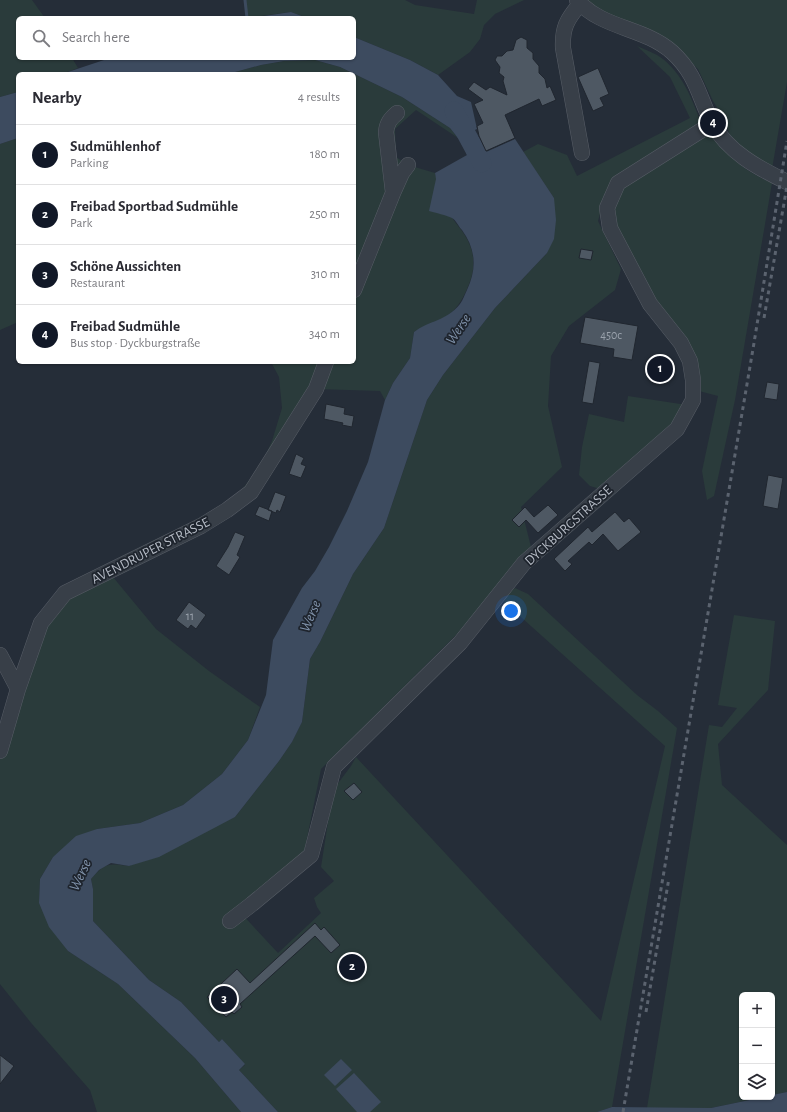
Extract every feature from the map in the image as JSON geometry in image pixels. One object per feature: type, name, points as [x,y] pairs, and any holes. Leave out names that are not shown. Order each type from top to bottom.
[{"type":"street","points":[[582,153],[563,48],[562,34],[570,15],[579,2],[592,14],[608,22],[649,37],[670,51],[689,71],[713,123],[725,141],[741,156],[758,167],[787,182]]},
{"type":"street","points":[[393,193],[386,132],[387,124],[397,113]]},
{"type":"street","name":"DYCKBURGSTRASSE","points":[[230,921],[311,855],[334,767],[460,643],[524,563],[676,429],[693,400],[693,380],[690,361],[681,343],[650,304],[610,228],[607,208],[618,183],[713,123]]},
{"type":"street","points":[[356,285],[393,193],[402,173],[408,165]]},
{"type":"street","name":"AVENDRUPER STRASSE","points":[[0,751],[18,689],[40,623],[65,593],[201,526],[227,510],[251,492],[316,389],[325,364]]},
{"type":"street","points":[[0,655],[18,689]]},
{"type":"shaded area","points":[[0,0],[32,0],[44,16],[16,16],[16,60],[73,60],[78,68],[67,72],[16,72],[16,93],[0,97]]},
{"type":"shaded area","points":[[245,0],[405,0],[415,5],[474,14],[477,0],[524,0],[495,14],[484,25],[480,39],[470,52],[438,75],[410,60],[356,38],[356,16],[302,16],[291,12],[262,16],[247,16]]},
{"type":"shaded area","points":[[585,0],[787,0],[787,82],[772,169],[759,162],[731,138],[723,117],[713,101],[698,69],[685,57],[609,18]]},
{"type":"shaded area","points":[[637,46],[657,55],[678,75],[689,93],[700,120],[697,127],[614,180],[601,210],[598,221],[621,269],[615,290],[569,326],[551,356],[548,406],[562,467],[521,507],[531,547],[456,635],[321,769],[304,853],[238,910],[278,953],[321,913],[314,898],[334,881],[321,867],[333,790],[356,757],[601,1021],[665,746],[504,602],[506,594],[515,588],[528,594],[637,695],[677,728],[612,1107],[597,1112],[278,1112],[239,1070],[245,1065],[222,1039],[219,1042],[181,1002],[149,980],[93,921],[93,889],[91,879],[107,865],[129,866],[235,817],[292,742],[302,722],[310,659],[320,642],[353,574],[384,528],[427,400],[443,375],[495,308],[547,253],[554,198],[523,152],[538,144],[567,155],[577,176],[690,118],[670,77]]},
{"type":"shaded area","points":[[315,60],[340,67],[350,72],[235,72],[284,61]]},
{"type":"shaded area","points":[[356,75],[402,97],[450,128],[458,138],[416,110],[395,129],[396,157],[408,165],[435,173],[445,203],[454,221],[464,234],[471,248],[473,254],[472,275],[463,297],[451,313],[443,319],[414,332],[410,358],[393,383],[385,400],[380,391],[316,389],[251,492],[227,510],[262,463],[272,441],[282,408],[279,377],[272,364],[356,364]]},
{"type":"shaded area","points":[[706,132],[743,167],[772,183],[735,400],[714,496],[707,500],[702,471],[718,396],[699,391],[614,227],[612,208],[624,184]]},
{"type":"shaded area","points":[[16,139],[16,323],[0,330],[0,144]]},
{"type":"shaded area","points":[[628,396],[687,405],[669,428],[600,489],[590,486],[579,475],[582,447],[589,414],[624,422]]},
{"type":"shaded area","points":[[108,571],[156,629],[209,671],[260,707],[248,740],[222,774],[183,805],[140,823],[97,829],[53,857],[40,879],[39,903],[68,951],[118,984],[195,1058],[241,1112],[97,1112],[90,1090],[32,1024],[0,984],[0,751],[41,623],[65,593]]},
{"type":"shaded area","points":[[734,615],[775,621],[768,690],[718,744],[722,785],[787,845],[787,1092],[775,1094],[775,992],[739,992],[739,1100],[750,1100],[711,1108],[647,1108],[709,725],[722,727],[737,708],[718,705]]},
{"type":"water","points":[[291,12],[302,16],[264,16]]},
{"type":"water","points":[[356,38],[410,60],[438,75],[457,96],[471,102],[477,129],[458,138],[450,128],[402,97],[356,75],[356,72],[350,72],[340,67],[315,60],[356,60]]},
{"type":"water","points":[[104,60],[315,60],[284,61],[235,72],[68,72]]},
{"type":"water","points":[[16,93],[16,139],[0,144],[0,97]]},
{"type":"water","points":[[479,137],[486,152],[515,139],[554,198],[556,220],[554,239],[547,253],[495,308],[443,375],[427,400],[384,528],[353,574],[320,642],[310,659],[302,722],[292,742],[235,817],[159,857],[129,866],[111,863],[99,870],[91,879],[93,889],[93,921],[149,980],[181,1002],[219,1042],[222,1039],[245,1064],[239,1070],[278,1112],[241,1112],[195,1058],[118,984],[68,951],[49,927],[39,903],[40,879],[53,857],[76,836],[97,829],[140,823],[183,805],[222,774],[248,740],[266,695],[273,640],[302,588],[315,571],[329,547],[347,511],[368,462],[385,400],[393,383],[410,358],[414,332],[443,318],[454,310],[462,301],[470,282],[474,267],[474,259],[467,237],[453,219],[429,211],[436,179],[435,173],[467,155],[463,144]]},
{"type":"water","points":[[341,1059],[352,1070],[335,1086],[324,1075]]},
{"type":"water","points":[[354,1073],[381,1102],[370,1112],[357,1112],[336,1089]]},
{"type":"water","points":[[787,1092],[787,1112],[597,1112],[612,1107],[711,1108],[750,1100],[775,1100],[775,1094]]},
{"type":"building","points":[[521,37],[527,40],[527,48],[533,53],[533,59],[539,66],[539,73],[545,79],[547,88],[550,86],[556,100],[542,106],[539,99],[505,115],[515,138],[486,151],[479,136],[477,126],[483,123],[474,104],[483,100],[468,89],[474,82],[486,90],[490,87],[507,95],[503,81],[504,77],[499,73],[500,67],[495,60],[497,56],[502,56],[507,51],[513,50],[516,40]]},
{"type":"building","points":[[598,68],[609,94],[600,98],[604,106],[593,111],[578,77]]},
{"type":"building","points":[[581,249],[593,251],[591,260],[579,258]]},
{"type":"building","points":[[585,317],[638,326],[632,360],[613,357],[614,349],[580,343]]},
{"type":"building","points":[[589,361],[600,363],[593,404],[582,402]]},
{"type":"building","points":[[767,382],[779,384],[777,400],[764,398]]},
{"type":"building","points":[[326,404],[345,408],[344,414],[354,416],[352,427],[342,425],[343,423],[324,419]]},
{"type":"building","points":[[296,454],[304,458],[301,464],[306,466],[301,478],[289,474]]},
{"type":"building","points":[[768,475],[783,478],[778,509],[763,506]]},
{"type":"building","points":[[275,492],[286,496],[280,512],[277,510],[276,513],[268,510]]},
{"type":"building","points":[[548,505],[558,515],[538,533],[526,520],[519,527],[512,520],[525,507],[534,517]]},
{"type":"building","points":[[259,506],[272,511],[269,521],[255,515]]},
{"type":"building","points":[[615,512],[624,522],[629,518],[641,532],[618,551],[603,534],[592,545],[589,542],[568,561],[572,564],[565,571],[554,559],[588,527],[592,532]]},
{"type":"building","points":[[235,532],[245,536],[237,555],[240,557],[229,575],[216,566],[228,547]]},
{"type":"building","points":[[189,602],[206,615],[196,629],[191,625],[188,629],[176,620]]},
{"type":"building","points":[[354,783],[362,792],[353,800],[344,791]]},
{"type":"building","points":[[315,923],[321,930],[324,927],[340,945],[331,953],[315,936],[240,1004],[242,1007],[234,1014],[232,1012],[226,1017],[207,997],[237,969],[250,983]]},
{"type":"building","points":[[0,1055],[14,1066],[0,1084]]},
{"type":"waterway","points":[[245,0],[247,16]]},
{"type":"waterway","name":"Werse","points":[[454,111],[482,163]]},
{"type":"railway","points":[[623,1112],[787,141]]},
{"type":"railway","points":[[764,318],[787,186]]},
{"type":"railway","points":[[646,1012],[669,878]]},
{"type":"place","name":"Freibad Sudmühle","points":[[713,123]]},
{"type":"place","name":"Sudmühlenhof","points":[[660,369]]},
{"type":"place","name":"Freibad Sportbad Sudmühle","points":[[352,967]]},
{"type":"place","name":"Schöne Aussichten","points":[[224,999]]}]
